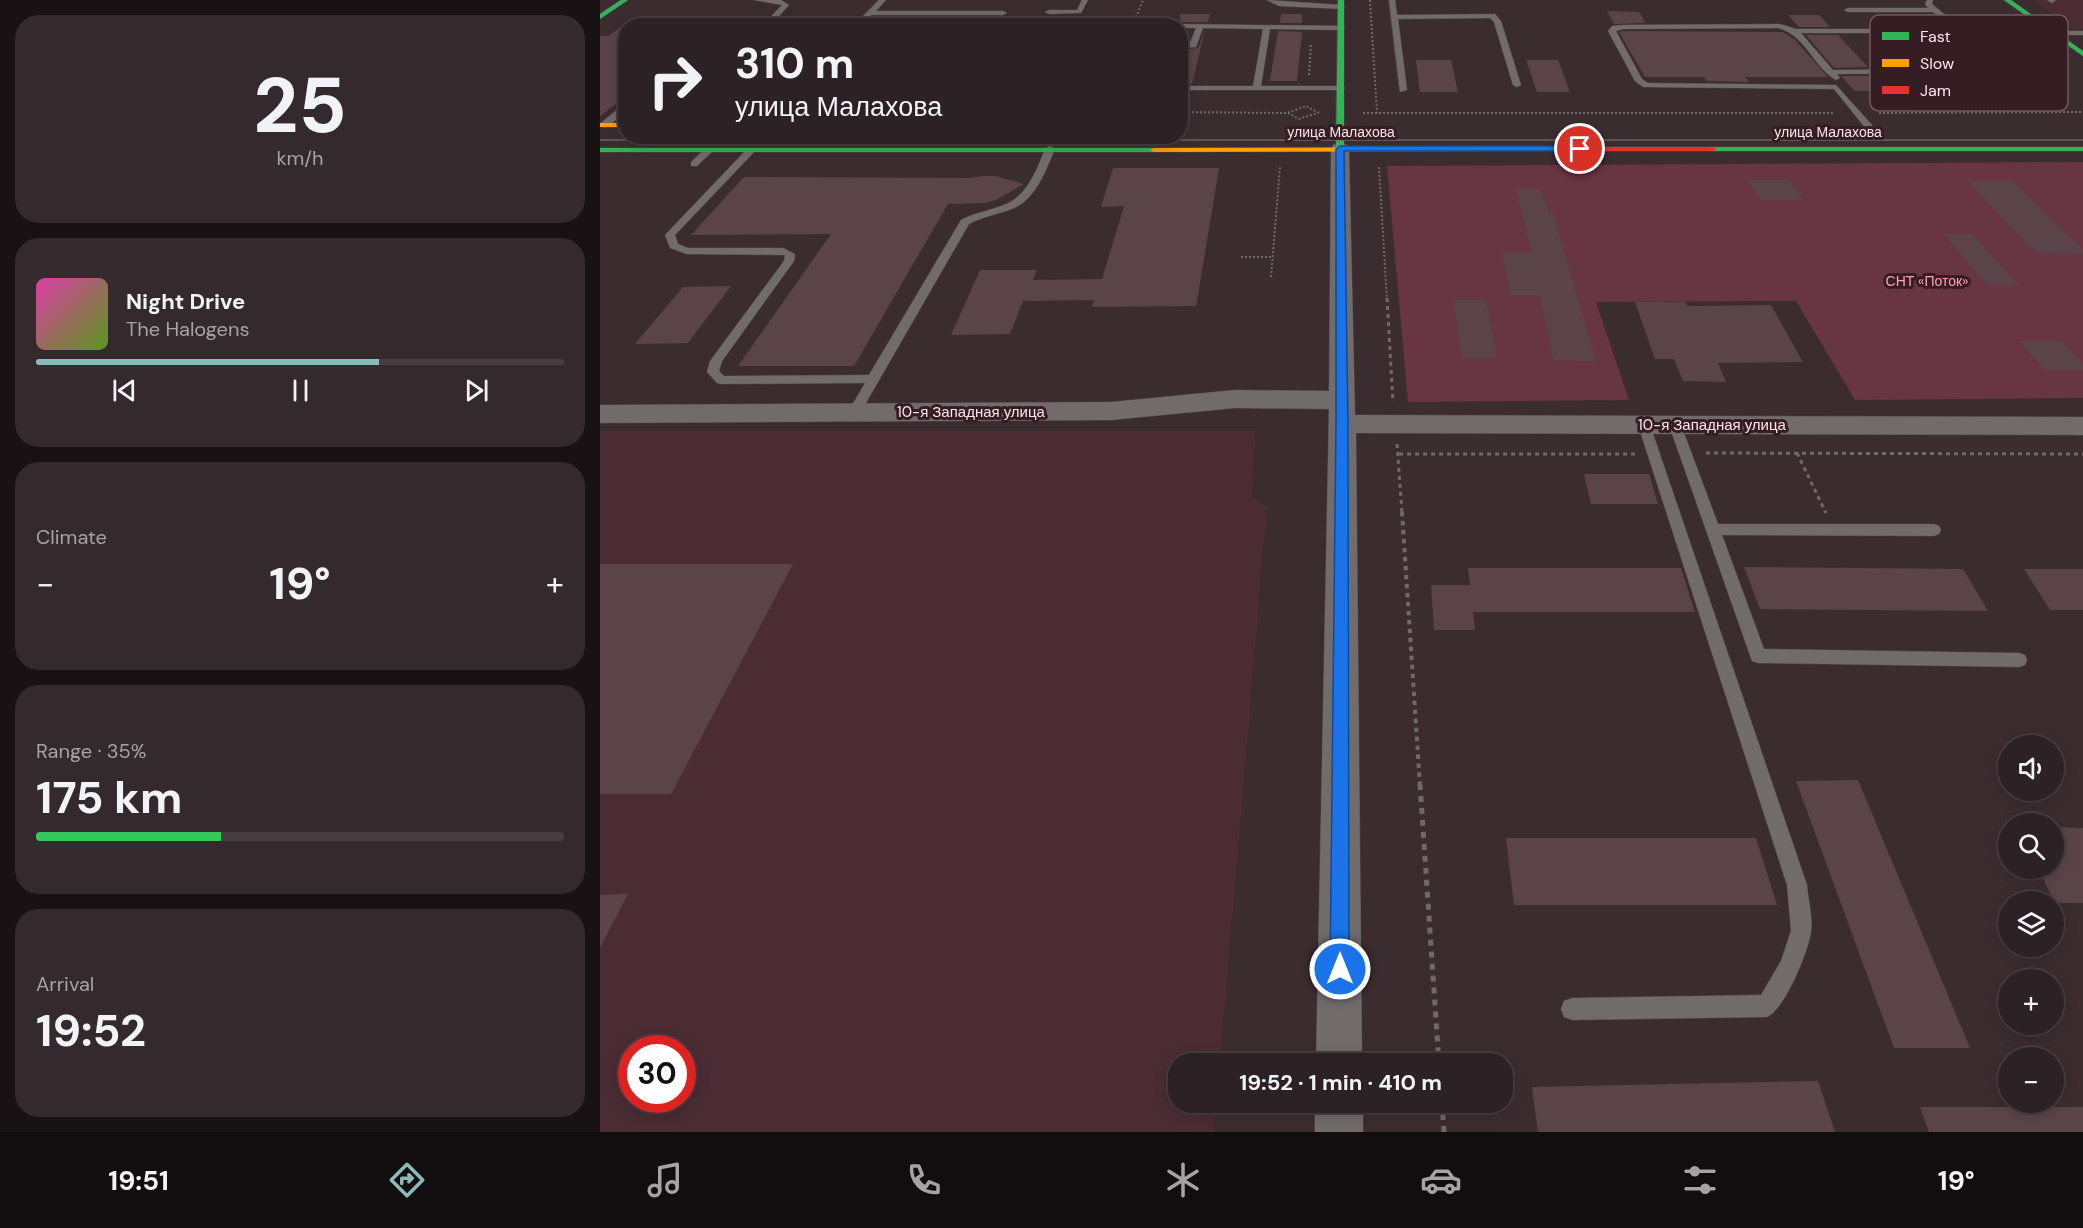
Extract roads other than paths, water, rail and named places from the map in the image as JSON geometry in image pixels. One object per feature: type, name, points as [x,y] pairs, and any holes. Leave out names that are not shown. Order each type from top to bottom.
[{"type":"main road","points":[[600,17],[625,0]]},
{"type":"main road","points":[[2007,0],[2028,15]]},
{"type":"main road","points":[[1338,128],[1342,3]]},
{"type":"main road","points":[[2068,43],[2083,54]]},
{"type":"main road","points":[[602,125],[618,125]]},
{"type":"main road","name":"улица Малахова","points":[[1845,127],[1875,127]]},
{"type":"main road","name":"улица Малахова","points":[[1188,139],[1338,128],[2083,149]]},
{"type":"main road","name":"улица Малахова","points":[[600,150],[1050,149],[1119,144]]},
{"type":"street","points":[[1338,128],[1342,412],[1339,1053]]},
{"type":"street","name":"10-я Западная улица","points":[[600,414],[1111,411],[1235,399],[1342,412],[1644,425],[2083,426]]},
{"type":"street","points":[[1339,1113],[1339,1132]]},
{"type":"lane","points":[[757,0],[782,2],[786,5],[773,18]]},
{"type":"lane","points":[[864,18],[882,0]]},
{"type":"lane","points":[[1049,12],[1078,12],[1085,0]]},
{"type":"lane","points":[[1270,0],[1279,4],[1342,3]]},
{"type":"lane","points":[[1392,0],[1403,90]]},
{"type":"lane","points":[[1930,0],[1928,4],[1941,15]]},
{"type":"lane","points":[[1848,10],[1935,10]]},
{"type":"lane","points":[[869,13],[1003,13]]},
{"type":"lane","points":[[1394,17],[1492,16],[1497,21],[1517,85]]},
{"type":"lane","points":[[1188,26],[1342,28]]},
{"type":"lane","points":[[1836,87],[1655,87],[1646,85],[1639,81],[1612,31],[1623,27],[1780,26],[1795,31],[1870,31]]},
{"type":"lane","points":[[1188,45],[1193,45],[1200,27]]},
{"type":"lane","points":[[1257,88],[1267,27]]},
{"type":"lane","points":[[1795,31],[1836,78],[1836,87],[1858,113],[1875,127]]},
{"type":"lane","points":[[1830,72],[1870,72]]},
{"type":"lane","points":[[1188,88],[1341,88]]},
{"type":"lane","points":[[602,125],[618,114]]},
{"type":"lane","points":[[854,412],[965,222],[974,216],[1006,208],[1024,199],[1050,149]]},
{"type":"lane","points":[[694,164],[709,150]]},
{"type":"lane","points":[[750,150],[670,235],[674,246],[687,251],[783,251],[790,254],[789,261],[716,361],[713,372],[721,380],[873,379]]},
{"type":"lane","points":[[1572,1009],[1767,1006],[1790,966],[1801,931],[1797,885],[1644,425]]},
{"type":"lane","points":[[1675,425],[1758,656],[2019,660]]},
{"type":"lane","points":[[1713,529],[1934,530]]},
{"type":"tram line","points":[[600,140],[618,140]]},
{"type":"tram line","points":[[1188,140],[2083,140]]},
{"type":"park label","name":"СНТ «Поток»","points":[[1927,281]]}]
